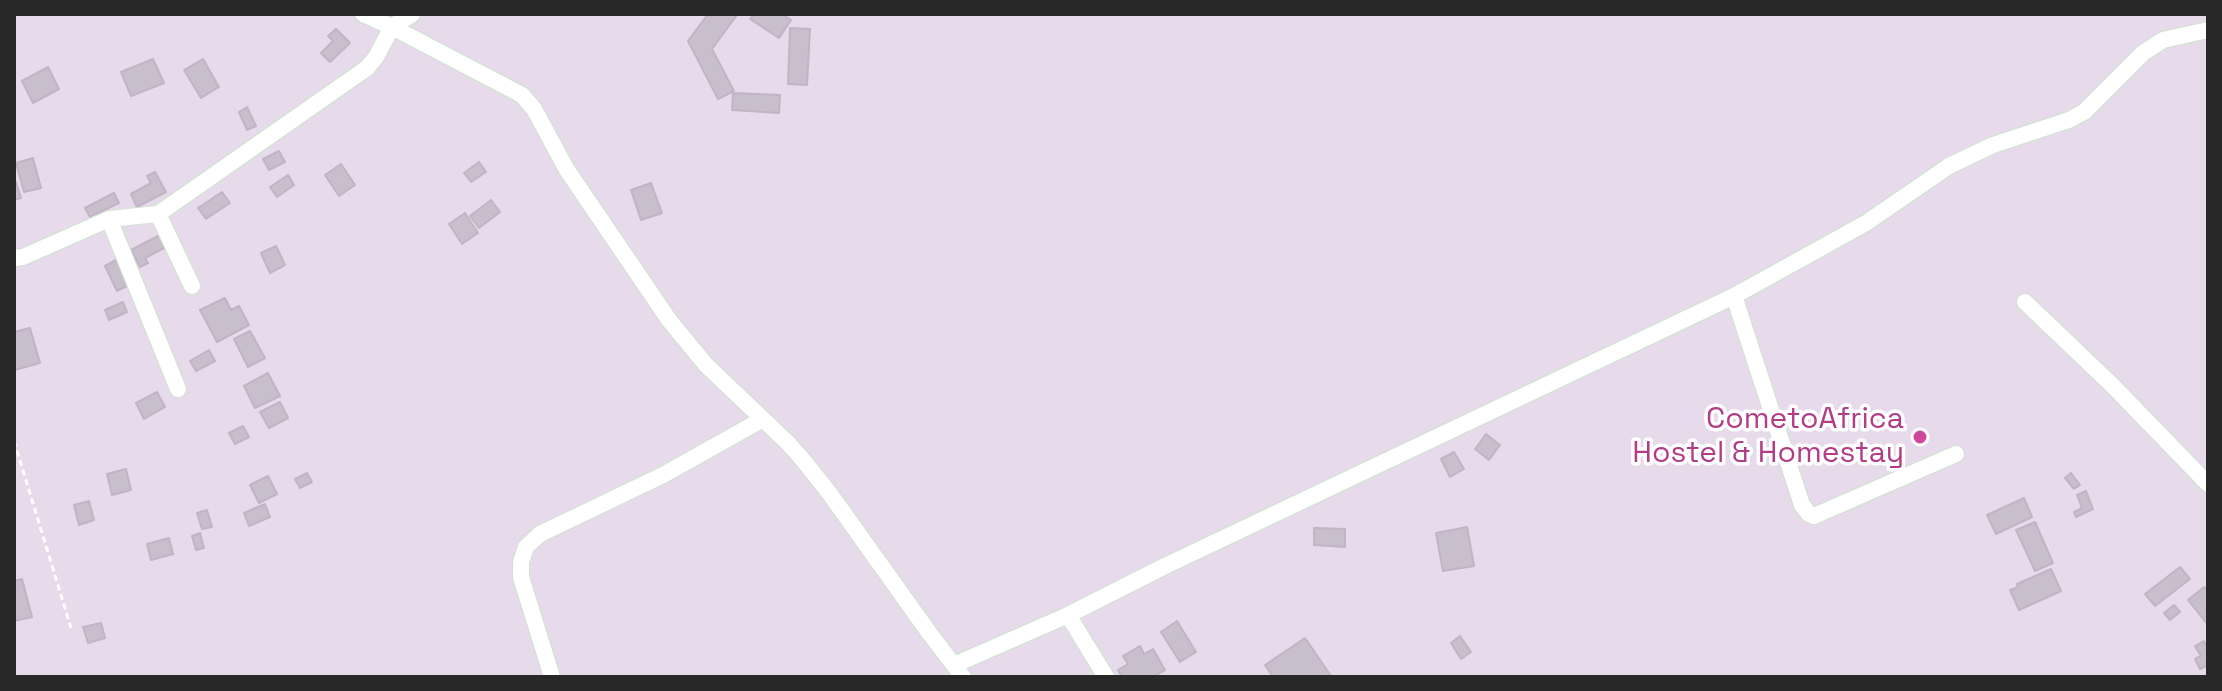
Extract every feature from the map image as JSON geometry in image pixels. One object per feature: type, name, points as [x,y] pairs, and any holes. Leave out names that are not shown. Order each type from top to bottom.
[{"type":"street","points":[[363,14],[522,95],[534,109],[567,170],[669,320],[706,365],[788,443],[830,494],[959,671],[1179,559],[1734,296],[1866,223],[1949,166],[1993,145],[2069,120],[2084,112],[2143,53],[2163,40],[2208,30]]},
{"type":"street","points":[[14,258],[23,257],[109,219],[158,214],[367,68],[392,27],[412,14]]},
{"type":"street","points":[[158,214],[192,286]]},
{"type":"street","points":[[109,219],[178,389]]},
{"type":"street","points":[[1734,296],[1802,505],[1809,514],[1814,516],[1956,454]]},
{"type":"street","points":[[2025,302],[2112,385],[2208,484]]},
{"type":"street","points":[[552,677],[521,577],[521,562],[526,547],[540,534],[663,475],[763,419]]},
{"type":"street","points":[[1068,615],[1106,677]]},
{"type":"path","points":[[14,441],[71,628]]},
{"type":"building","points":[[708,14],[737,15],[712,49],[734,91],[718,99],[688,41]]},
{"type":"building","points":[[754,14],[782,14],[791,20],[779,38],[750,19]]},
{"type":"building","points":[[790,28],[810,29],[807,85],[788,84]]},
{"type":"building","points":[[336,29],[350,43],[330,62],[321,53],[333,41],[328,36]]},
{"type":"building","points":[[153,59],[164,83],[131,96],[121,72]]},
{"type":"building","points":[[203,59],[219,87],[201,98],[184,70]]},
{"type":"building","points":[[48,67],[59,89],[33,103],[22,81]]},
{"type":"building","points":[[733,93],[780,95],[779,113],[732,110]]},
{"type":"building","points":[[247,107],[256,126],[247,130],[239,112]]},
{"type":"building","points":[[279,151],[285,162],[269,170],[263,159]]},
{"type":"building","points":[[33,158],[41,188],[24,192],[16,163]]},
{"type":"building","points":[[479,162],[486,172],[471,182],[464,173]]},
{"type":"building","points":[[341,164],[355,185],[339,196],[325,175]]},
{"type":"building","points":[[155,172],[166,192],[137,207],[131,194],[151,183],[147,176]]},
{"type":"building","points":[[288,175],[294,185],[277,197],[270,187]]},
{"type":"building","points":[[14,182],[21,198],[14,200]]},
{"type":"building","points":[[651,183],[662,213],[641,220],[631,190]]},
{"type":"building","points":[[222,192],[230,203],[206,219],[198,208]]},
{"type":"building","points":[[114,193],[119,203],[90,217],[85,208]]},
{"type":"building","points":[[491,200],[500,212],[479,228],[470,216]]},
{"type":"building","points":[[465,213],[478,233],[462,244],[449,224]]},
{"type":"building","points":[[160,235],[166,247],[145,258],[148,263],[140,267],[131,250]]},
{"type":"building","points":[[276,246],[285,265],[270,273],[261,253]]},
{"type":"building","points":[[118,259],[131,284],[117,291],[105,266]]},
{"type":"building","points":[[225,298],[231,310],[239,306],[249,325],[217,342],[200,310]]},
{"type":"building","points":[[123,302],[127,312],[109,320],[105,310]]},
{"type":"building","points":[[30,328],[40,363],[15,370],[14,332]]},
{"type":"building","points":[[250,331],[265,358],[248,367],[234,339]]},
{"type":"building","points":[[209,350],[215,361],[196,371],[190,361]]},
{"type":"building","points":[[268,373],[280,396],[255,408],[244,386]]},
{"type":"building","points":[[157,392],[165,407],[144,419],[136,403]]},
{"type":"building","points":[[280,402],[288,418],[269,428],[260,412]]},
{"type":"building","points":[[243,426],[249,437],[235,444],[229,433]]},
{"type":"building","points":[[1486,434],[1500,445],[1489,460],[1475,449]]},
{"type":"building","points":[[1454,452],[1464,469],[1450,477],[1441,459]]},
{"type":"building","points":[[126,469],[131,490],[112,495],[107,474]]},
{"type":"building","points":[[307,473],[312,482],[300,488],[295,479]]},
{"type":"building","points":[[2071,473],[2080,485],[2074,489],[2065,478]]},
{"type":"building","points":[[268,476],[277,494],[259,503],[250,485]]},
{"type":"building","points":[[2086,491],[2093,509],[2076,517],[2074,512],[2082,508],[2077,495]]},
{"type":"building","points":[[2024,498],[2032,517],[1996,534],[1987,515]]},
{"type":"building","points":[[89,501],[94,520],[79,525],[74,505]]},
{"type":"building","points":[[265,504],[270,517],[249,526],[244,513]]},
{"type":"building","points":[[207,510],[212,527],[202,529],[197,513]]},
{"type":"building","points":[[2035,522],[2053,563],[2035,571],[2016,530]]},
{"type":"building","points":[[1467,527],[1474,566],[1443,571],[1436,533]]},
{"type":"building","points":[[1314,528],[1345,529],[1345,547],[1314,545]]},
{"type":"building","points":[[200,533],[204,548],[196,550],[192,536]]},
{"type":"building","points":[[169,538],[173,554],[151,560],[147,544]]},
{"type":"building","points":[[2180,567],[2190,579],[2155,606],[2145,594]]},
{"type":"building","points":[[2051,569],[2061,591],[2019,610],[2010,590]]},
{"type":"building","points":[[22,579],[32,617],[14,621],[14,581]]},
{"type":"building","points":[[2204,587],[2208,592],[2208,625],[2188,600]]},
{"type":"building","points":[[2174,605],[2180,612],[2170,620],[2164,613]]},
{"type":"building","points":[[1177,621],[1196,652],[1180,662],[1161,632]]},
{"type":"building","points":[[101,623],[105,638],[88,643],[83,627]]},
{"type":"building","points":[[1460,636],[1471,652],[1461,659],[1451,643]]},
{"type":"building","points":[[1305,638],[1331,676],[1273,677],[1265,665]]},
{"type":"building","points":[[2204,641],[2208,649],[2208,665],[2200,669],[2195,659],[2201,656],[2195,646]]},
{"type":"building","points":[[1140,646],[1144,654],[1153,649],[1165,670],[1153,677],[1122,677],[1118,670],[1128,664],[1123,656]]},
{"type":"place","name":"CometoAfrica Hostel & Homestay","points":[[1920,437]]}]
